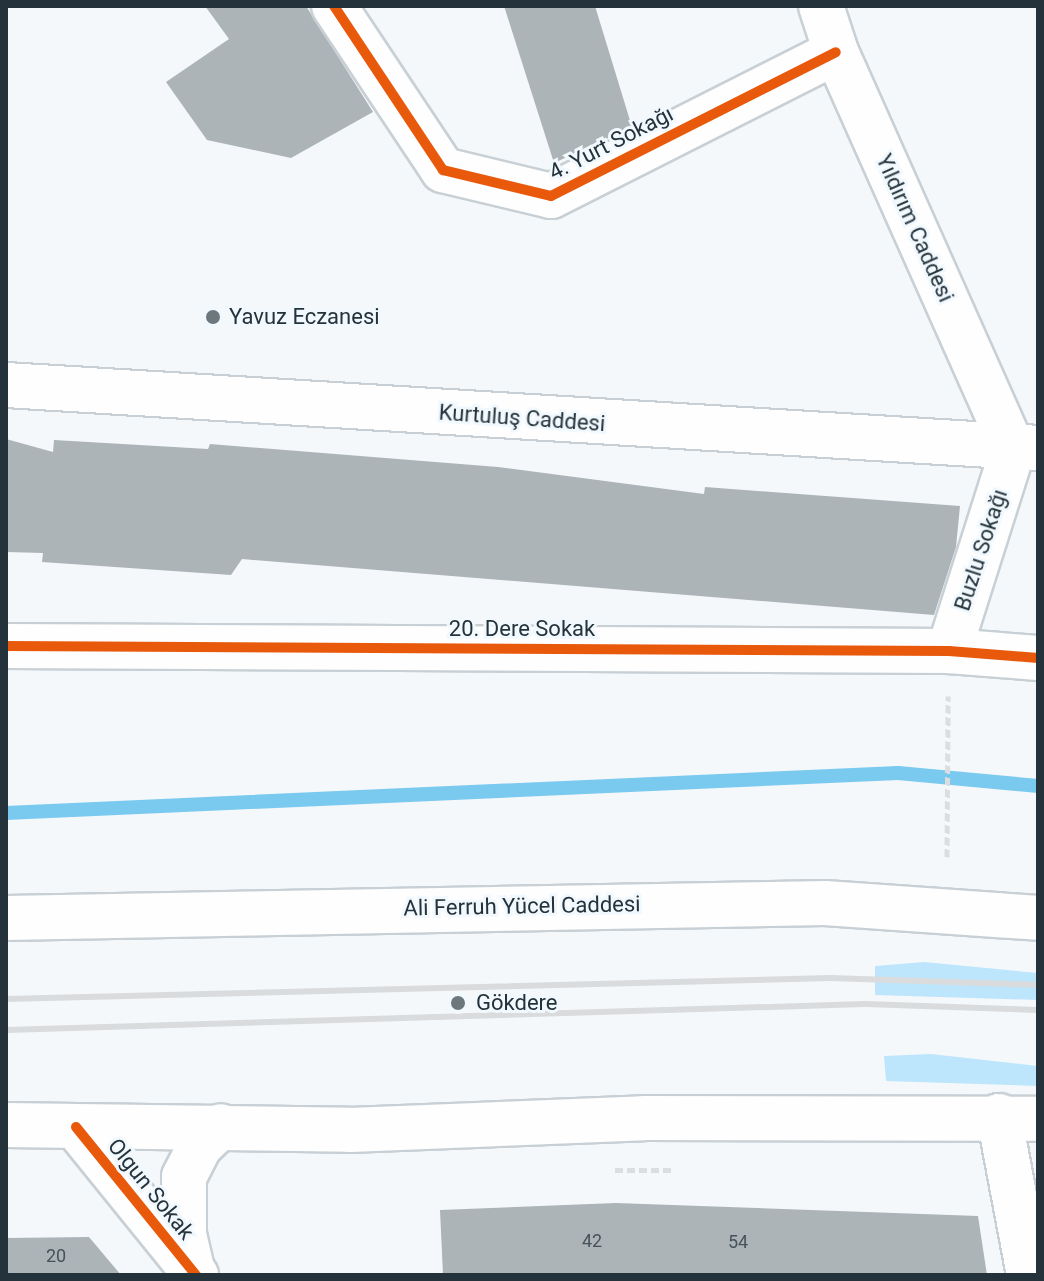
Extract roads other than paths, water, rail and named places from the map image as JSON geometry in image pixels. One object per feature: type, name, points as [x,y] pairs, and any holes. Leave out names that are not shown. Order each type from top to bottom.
[{"type":"main road","name":"4. Yurt Sokağı","points":[[334,6],[443,170],[551,196],[836,52]]},
{"type":"main road","name":"Yıldırım Caddesi","points":[[821,6],[836,52],[1026,449]]},
{"type":"main road","name":"Kurtuluş Caddesi","points":[[6,385],[1026,449]]},
{"type":"main road","name":"Buzlu Sokağı","points":[[949,651],[1026,449]]},
{"type":"main road","name":"20. Dere Sokak","points":[[6,646],[949,651],[1038,658]]},
{"type":"main road","name":"Ali Ferruh Yücel Caddesi","points":[[6,918],[825,903],[1038,918]]},
{"type":"main road","points":[[6,1125],[350,1130],[644,1118],[1018,1117],[1029,1275]]},
{"type":"main road","name":"Olgun Sokak","points":[[194,1273],[184,1233],[184,1177],[199,1147],[221,1126]]},
{"type":"main road","name":"Olgun Sokak","points":[[76,1127],[194,1273]]},
{"type":"waterway","name":"Gökdere","points":[[6,813],[898,773],[1038,786]]},
{"type":"railway","points":[[6,999],[831,978],[1038,985]]},
{"type":"railway","points":[[6,1030],[865,1004],[1038,1010]]},
{"type":"place","name":"Yavuz Eczanesi","points":[[213,317]]},
{"type":"place","name":"Gökdere","points":[[458,1003]]}]
